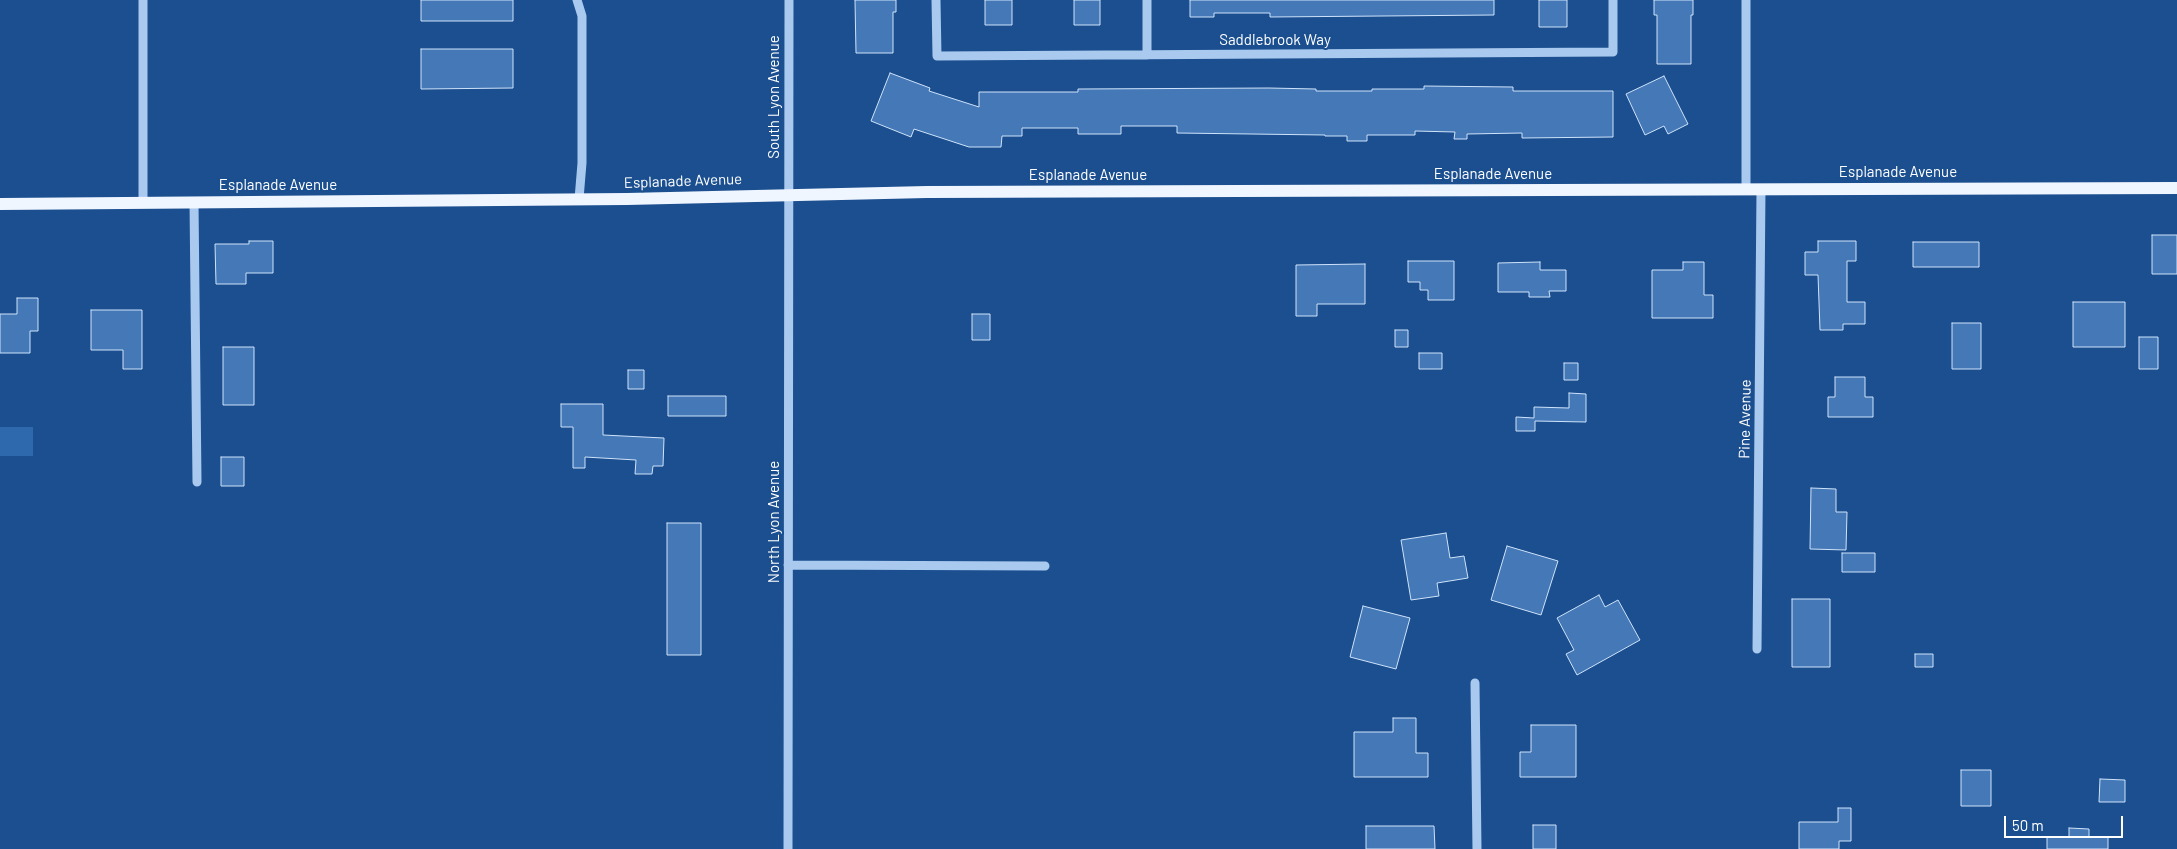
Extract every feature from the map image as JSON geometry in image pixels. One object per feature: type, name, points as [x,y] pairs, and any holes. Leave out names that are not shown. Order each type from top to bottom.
[{"type":"main road","name":"Esplanade Avenue","points":[[0,204],[579,199],[787,194],[2177,188]]},
{"type":"street","points":[[143,0],[143,202]]},
{"type":"street","points":[[578,0],[582,16],[582,163],[579,199]]},
{"type":"street","name":"South Lyon Avenue","points":[[787,194],[789,0]]},
{"type":"street","name":"Saddlebrook Way","points":[[936,0],[937,56],[1613,52],[1613,0]]},
{"type":"street","points":[[1147,0],[1147,55]]},
{"type":"street","points":[[1746,0],[1746,189]]},
{"type":"street","name":"Pine Avenue","points":[[1757,649],[1761,189]]},
{"type":"street","name":"North Lyon Avenue","points":[[787,194],[788,849]]},
{"type":"street","points":[[194,202],[198,482]]},
{"type":"street","points":[[788,565],[1045,566]]},
{"type":"street","points":[[1475,682],[1477,849]]},
{"type":"shaded area","points":[[0,427],[33,427],[33,456],[0,456]]},
{"type":"building","points":[[421,0],[513,0],[513,21],[421,21]]},
{"type":"building","points":[[855,0],[896,0],[896,12],[893,12],[893,53],[856,53]]},
{"type":"building","points":[[985,0],[1012,0],[1012,25],[985,25]]},
{"type":"building","points":[[1074,0],[1100,0],[1100,25],[1074,25]]},
{"type":"building","points":[[1190,0],[1494,0],[1494,15],[1270,17],[1270,13],[1214,13],[1214,17],[1190,17]]},
{"type":"building","points":[[1539,0],[1567,0],[1567,27],[1539,27]]},
{"type":"building","points":[[1654,0],[1693,0],[1693,15],[1691,15],[1691,64],[1657,64],[1657,15],[1654,15]]},
{"type":"building","points":[[421,49],[513,49],[513,88],[421,89]]},
{"type":"building","points":[[890,73],[930,88],[929,91],[979,107],[979,92],[1078,92],[1078,89],[1269,88],[1316,89],[1316,91],[1372,91],[1372,89],[1424,89],[1424,86],[1513,87],[1513,91],[1613,91],[1613,137],[1522,138],[1522,133],[1467,134],[1467,139],[1454,139],[1455,132],[1415,131],[1415,135],[1367,135],[1367,141],[1347,141],[1347,136],[1177,133],[1177,126],[1121,126],[1121,134],[1078,134],[1078,128],[1022,128],[1022,136],[1002,136],[1001,147],[969,147],[914,129],[911,137],[871,121]]},
{"type":"building","points":[[1664,76],[1688,124],[1668,134],[1664,126],[1645,135],[1626,94]]},
{"type":"building","points":[[2152,235],[2177,235],[2177,274],[2152,274]]},
{"type":"building","points":[[249,241],[273,241],[273,273],[246,273],[246,284],[216,284],[215,244],[249,244]]},
{"type":"building","points":[[1818,241],[1856,241],[1856,261],[1847,261],[1847,302],[1865,302],[1865,324],[1843,324],[1843,330],[1820,330],[1818,275],[1805,275],[1805,252],[1818,252]]},
{"type":"building","points":[[1913,242],[1979,242],[1979,267],[1913,267]]},
{"type":"building","points":[[1408,261],[1454,261],[1454,300],[1428,300],[1428,290],[1420,290],[1420,282],[1408,282]]},
{"type":"building","points":[[1540,262],[1540,270],[1566,270],[1566,291],[1549,291],[1550,297],[1529,297],[1529,292],[1498,292],[1498,263]]},
{"type":"building","points":[[1683,262],[1704,262],[1704,295],[1713,295],[1713,318],[1652,318],[1652,270],[1683,270]]},
{"type":"building","points":[[1365,264],[1365,304],[1317,304],[1317,316],[1296,316],[1296,265]]},
{"type":"building","points":[[17,298],[38,298],[38,331],[30,331],[30,353],[0,353],[0,314],[17,314]]},
{"type":"building","points":[[2073,302],[2125,302],[2125,347],[2073,347]]},
{"type":"building","points":[[91,310],[142,310],[142,369],[123,369],[123,350],[91,350]]},
{"type":"building","points":[[972,314],[990,314],[990,340],[972,340]]},
{"type":"building","points":[[1952,323],[1981,323],[1981,369],[1952,369]]},
{"type":"building","points":[[1395,330],[1408,330],[1408,347],[1395,347]]},
{"type":"building","points":[[2139,337],[2158,337],[2158,369],[2139,369]]},
{"type":"building","points":[[223,347],[254,347],[254,405],[223,405]]},
{"type":"building","points":[[1419,353],[1442,353],[1442,369],[1419,369]]},
{"type":"building","points":[[1564,363],[1578,363],[1578,380],[1564,380]]},
{"type":"building","points":[[628,370],[644,370],[644,389],[628,389]]},
{"type":"building","points":[[1835,377],[1865,377],[1865,397],[1873,397],[1873,417],[1828,417],[1828,397],[1835,397]]},
{"type":"building","points":[[1569,393],[1586,394],[1586,422],[1535,421],[1535,431],[1516,431],[1516,417],[1534,418],[1534,407],[1569,408]]},
{"type":"building","points":[[668,396],[726,396],[726,416],[668,416]]},
{"type":"building","points":[[561,404],[603,404],[603,435],[664,438],[663,466],[653,466],[652,474],[635,474],[636,460],[585,457],[585,468],[573,468],[573,427],[561,427]]},
{"type":"building","points":[[221,457],[244,457],[244,486],[221,486]]},
{"type":"building","points":[[1811,488],[1836,489],[1836,512],[1847,512],[1846,550],[1810,549]]},
{"type":"building","points":[[667,523],[701,523],[701,655],[667,655]]},
{"type":"building","points":[[1446,533],[1450,558],[1464,556],[1468,578],[1437,583],[1439,596],[1411,600],[1401,540]]},
{"type":"building","points":[[1507,546],[1558,561],[1541,615],[1491,600]]},
{"type":"building","points":[[1842,553],[1875,553],[1875,572],[1842,572]]},
{"type":"building","points":[[1599,595],[1605,607],[1618,600],[1640,640],[1577,675],[1566,654],[1574,650],[1557,618]]},
{"type":"building","points":[[1792,599],[1830,599],[1830,667],[1792,667]]},
{"type":"building","points":[[1363,606],[1410,618],[1396,669],[1350,657]]},
{"type":"building","points":[[1915,654],[1933,654],[1933,667],[1915,667]]},
{"type":"building","points":[[1393,718],[1416,718],[1416,753],[1428,753],[1428,777],[1354,777],[1354,732],[1393,732]]},
{"type":"building","points":[[1531,725],[1576,725],[1576,777],[1520,777],[1520,752],[1531,752]]},
{"type":"building","points":[[1961,770],[1991,770],[1991,806],[1961,806]]},
{"type":"building","points":[[2100,779],[2125,780],[2125,802],[2099,802]]},
{"type":"building","points":[[1838,808],[1851,808],[1851,841],[1839,841],[1839,849],[1799,849],[1799,822],[1838,822]]},
{"type":"building","points":[[1533,825],[1556,825],[1556,849],[1533,849]]},
{"type":"building","points":[[1366,826],[1434,826],[1435,849],[1366,849]]},
{"type":"building","points":[[2069,828],[2089,829],[2089,837],[2108,837],[2108,849],[2047,849],[2047,837],[2069,837]]}]
